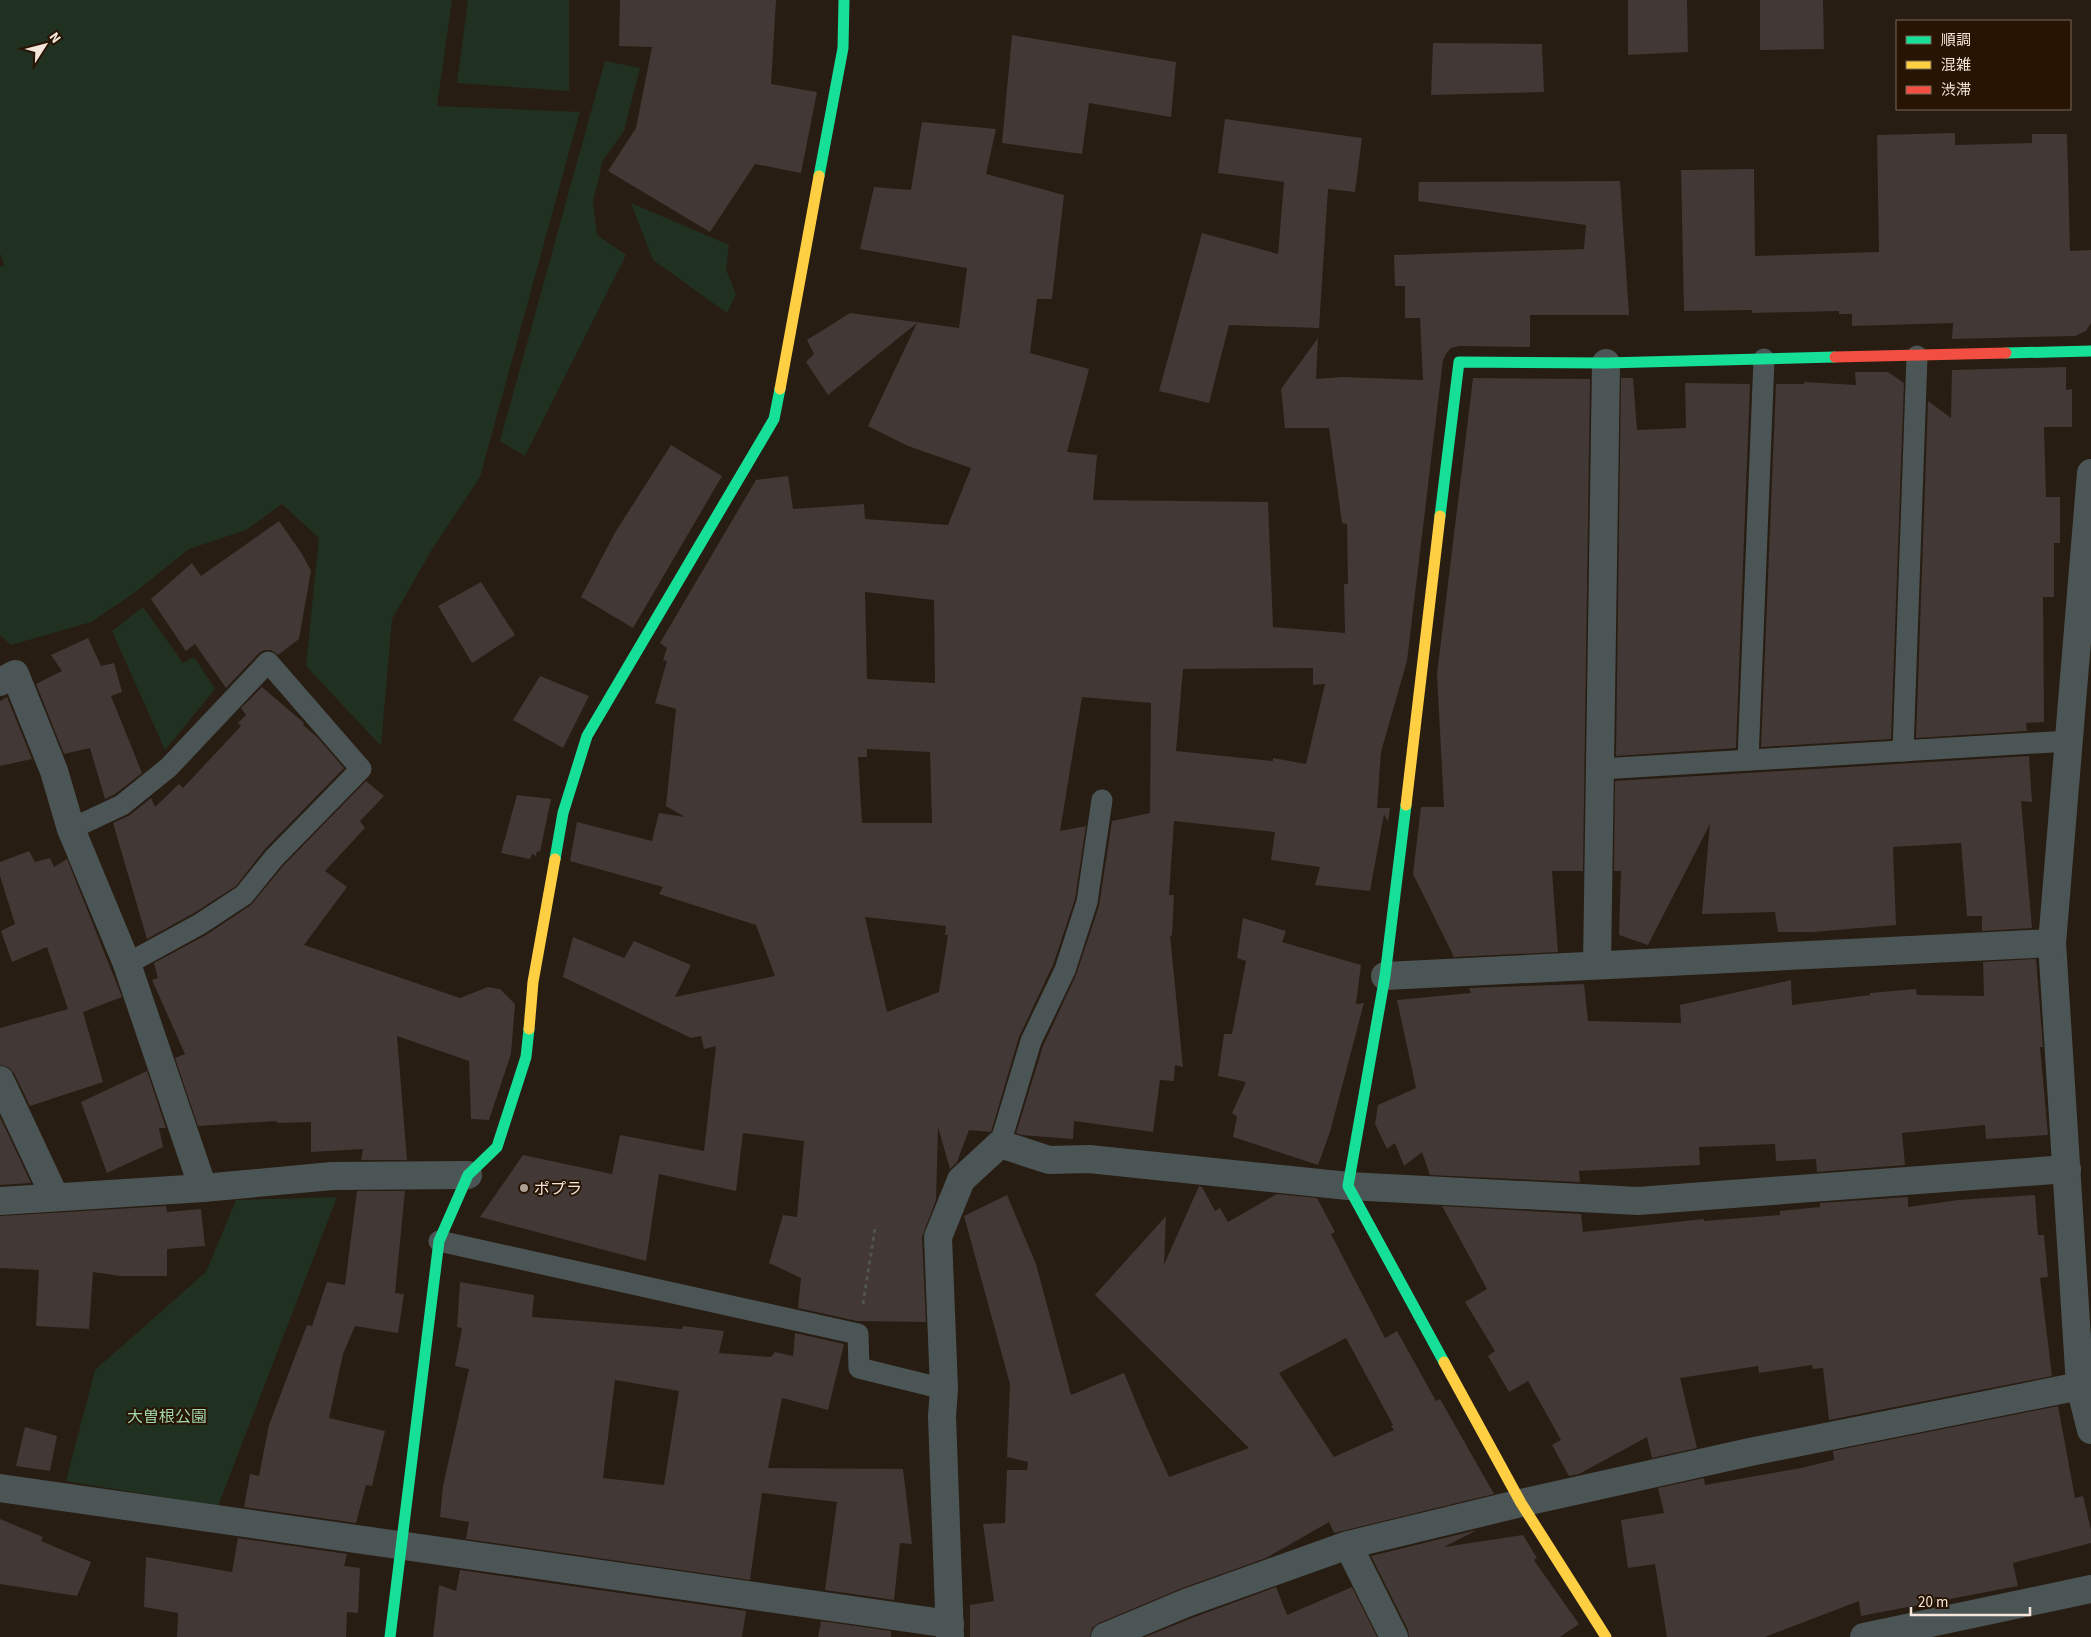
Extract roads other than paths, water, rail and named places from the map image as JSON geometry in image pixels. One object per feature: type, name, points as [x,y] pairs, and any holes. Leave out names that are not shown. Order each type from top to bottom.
[{"type":"street","points":[[390,1637],[403,1546],[439,1241],[468,1175],[497,1147],[526,1057],[533,982],[562,813],[588,736],[774,420],[844,48],[844,0]]},
{"type":"street","points":[[1606,1637],[1521,1503],[1348,1186],[1385,976],[1459,362],[1606,363],[2091,351]]},
{"type":"street","points":[[1597,965],[1606,363]]},
{"type":"street","points":[[2091,473],[2052,943],[2080,1386],[2091,1430]]},
{"type":"street","points":[[0,682],[15,674],[54,771],[71,829],[126,964],[203,1188]]},
{"type":"street","points":[[1385,976],[2052,943]]},
{"type":"street","points":[[0,1080],[55,1197]]},
{"type":"street","points":[[0,1488],[403,1546],[950,1630],[938,1237],[961,1180],[1000,1144],[1049,1160],[1089,1159],[1348,1186],[1638,1201],[2067,1169]]},
{"type":"street","points":[[0,1201],[203,1188],[332,1176],[468,1175]]},
{"type":"street","points":[[1104,1637],[1186,1603],[1348,1545],[1521,1503],[1750,1452],[2080,1386]]},
{"type":"street","points":[[1348,1545],[1394,1637]]},
{"type":"street","points":[[1864,1637],[2091,1589]]},
{"type":"lane","points":[[1903,751],[1917,356]]},
{"type":"lane","points":[[1748,760],[1764,359]]},
{"type":"lane","points":[[71,829],[122,805],[169,767],[268,662],[361,769],[274,858],[244,896],[200,924],[126,964]]},
{"type":"lane","points":[[1600,769],[2069,741]]},
{"type":"lane","points":[[1000,1144],[1031,1041],[1064,970],[1087,902],[1102,800]]},
{"type":"lane","points":[[439,1241],[858,1334],[859,1368],[944,1389]]},
{"type":"place","name":"ポプラ","points":[[524,1188]]},
{"type":"park label","name":"大曽根公園","points":[[167,1416]]}]
